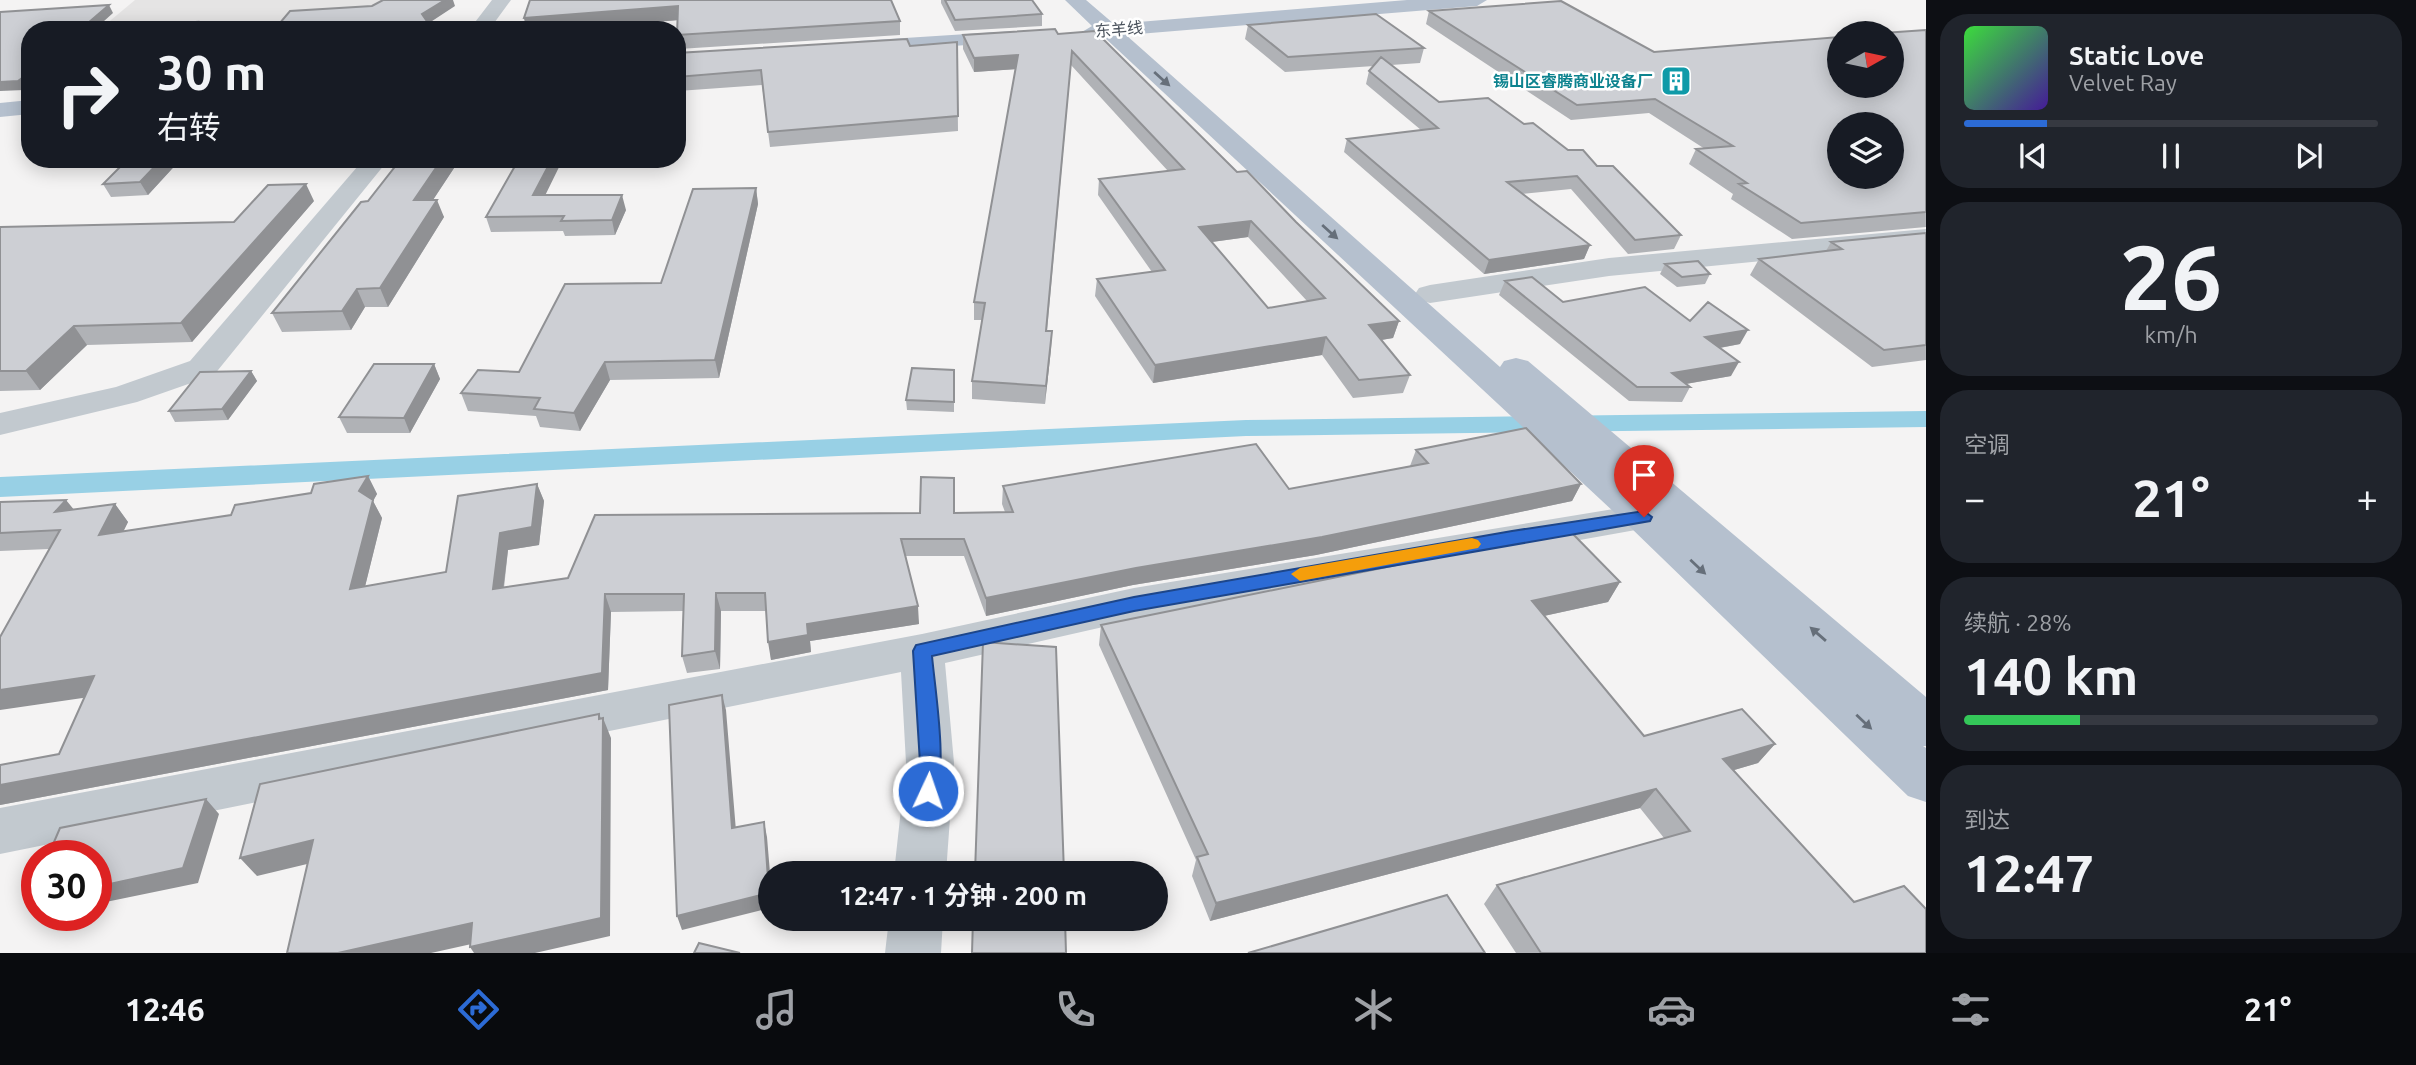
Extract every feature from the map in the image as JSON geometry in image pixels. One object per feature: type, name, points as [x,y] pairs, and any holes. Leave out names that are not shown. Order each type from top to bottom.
[{"type":"main road","points":[[1075,0],[1121,29],[1547,394],[1576,439],[1644,517],[1926,780]]},
{"type":"main road","points":[[1100,0],[1121,29],[1509,396],[1576,439],[1926,726]]},
{"type":"main road","name":"东羊线","points":[[1067,33],[1477,0]]},
{"type":"main road","points":[[844,48],[1039,35]]},
{"type":"main road","points":[[0,110],[21,108]]},
{"type":"street","points":[[486,21],[502,0]]},
{"type":"street","points":[[0,424],[125,395],[202,368],[369,168]]},
{"type":"street","points":[[1430,294],[1609,267],[1926,237]]},
{"type":"street","points":[[0,831],[922,651],[1134,604],[1512,537],[1644,517]]},
{"type":"street","points":[[921,861],[930,763],[922,651]]},
{"type":"street","points":[[914,953],[915,931]]},
{"type":"shaded area","points":[[135,0],[387,0],[372,21],[110,21]]},
{"type":"building","points":[[383,0],[445,0],[422,14],[427,21],[282,21],[290,11],[372,6]]},
{"type":"building","points":[[530,0],[891,0],[900,21],[686,34],[686,21],[677,21],[678,6],[524,18]]},
{"type":"building","points":[[945,0],[1032,0],[1042,14],[955,20]]},
{"type":"building","points":[[1561,1],[1654,52],[1827,38],[1827,98],[1904,98],[1904,32],[1926,30],[1926,212],[1801,223],[1739,184],[1747,183],[1696,149],[1733,146],[1655,99],[1577,105],[1429,11]]},
{"type":"building","points":[[109,5],[90,21],[21,21],[21,79],[18,81],[0,82],[0,12]]},
{"type":"building","points":[[1376,14],[1424,48],[1288,57],[1248,25]]},
{"type":"building","points":[[1055,29],[1058,34],[1095,31],[1237,172],[1247,171],[1399,321],[1369,325],[1410,375],[1359,380],[1326,337],[1155,365],[1097,279],[1165,270],[1099,179],[1184,169],[1072,51],[1046,331],[1052,331],[1046,386],[972,381],[985,303],[974,302],[1018,55],[974,58],[963,35]],"holes":[[[1251,221],[1325,298],[1268,308],[1199,227]]]},
{"type":"building","points":[[907,39],[910,46],[957,42],[958,116],[768,132],[761,70],[686,76],[686,52]]},
{"type":"building","points":[[1381,57],[1439,102],[1488,98],[1524,124],[1533,123],[1568,150],[1583,150],[1597,166],[1613,166],[1681,235],[1635,240],[1577,176],[1507,182],[1590,245],[1489,260],[1347,139],[1438,128],[1369,71]]},
{"type":"building","points":[[119,168],[153,168],[140,182],[103,184]]},
{"type":"building","points":[[394,168],[436,168],[414,200],[437,200],[380,288],[357,289],[342,311],[272,313],[361,202],[368,201]]},
{"type":"building","points":[[514,168],[547,168],[533,195],[622,195],[612,220],[561,221],[564,216],[486,217]]},
{"type":"building","points":[[306,184],[181,323],[74,326],[26,371],[0,371],[0,227],[234,222],[268,185]]},
{"type":"building","points":[[756,188],[715,360],[605,362],[574,413],[534,409],[540,398],[461,393],[478,370],[519,372],[565,284],[661,283],[693,189]]},
{"type":"building","points":[[1926,233],[1926,345],[1884,350],[1759,259],[1842,249],[1831,242]]},
{"type":"building","points":[[1698,261],[1710,274],[1682,277],[1665,264]]},
{"type":"building","points":[[1532,277],[1563,302],[1645,287],[1690,321],[1708,302],[1748,330],[1705,337],[1739,362],[1672,373],[1690,387],[1637,387],[1505,281]]},
{"type":"building","points":[[374,364],[434,364],[404,418],[339,417]]},
{"type":"building","points":[[912,368],[954,370],[954,402],[906,400]]},
{"type":"building","points":[[251,371],[222,409],[169,411],[200,372]]},
{"type":"building","points":[[1526,428],[1581,484],[1322,537],[1136,568],[986,598],[964,539],[901,539],[918,606],[807,624],[808,635],[768,642],[765,593],[716,593],[715,651],[682,656],[684,594],[605,594],[602,673],[0,785],[0,765],[59,754],[94,676],[0,690],[0,637],[60,530],[0,533],[0,502],[66,500],[55,512],[115,504],[99,535],[231,515],[235,505],[311,493],[314,484],[368,476],[359,491],[373,500],[350,589],[446,572],[458,496],[537,484],[532,527],[500,533],[493,589],[568,578],[595,515],[920,513],[921,477],[954,478],[954,513],[1013,512],[1003,486],[1256,444],[1289,489],[1428,463],[1416,450]]},
{"type":"building","points":[[1569,530],[1620,582],[1532,601],[1644,736],[1742,709],[1775,744],[1723,759],[1854,902],[1904,886],[1926,909],[1926,953],[1541,953],[1497,885],[1690,831],[1656,789],[1216,903],[1197,857],[1208,854],[1101,625]]},
{"type":"building","points":[[983,642],[1056,647],[1064,861],[975,861]]},
{"type":"building","points":[[722,695],[732,828],[764,822],[767,861],[758,861],[758,896],[677,916],[669,705]]},
{"type":"building","points":[[599,714],[599,719],[603,718],[601,918],[470,947],[472,923],[338,953],[287,953],[313,840],[240,858],[260,784]]},
{"type":"building","points":[[206,799],[183,868],[112,884],[112,840],[55,840],[60,828]]},
{"type":"building","points":[[1447,895],[1485,953],[1248,953]]},
{"type":"building","points":[[973,931],[1065,931],[1066,953],[972,953]]},
{"type":"building","points":[[699,943],[740,953],[694,953]]},
{"type":"waterway","points":[[0,487],[1246,428],[1926,419]]},
{"type":"slow traffic","points":[[1300,574],[1472,544]]},
{"type":"place","name":"锡山区睿腾商业设备厂","points":[[1676,81]]},
{"type":"route","points":[[928,791],[930,763],[922,651],[1134,604],[1512,537],[1644,517]]}]
